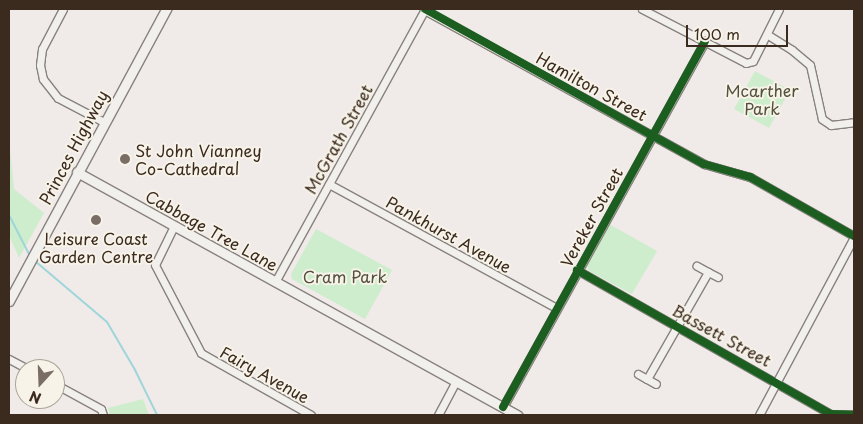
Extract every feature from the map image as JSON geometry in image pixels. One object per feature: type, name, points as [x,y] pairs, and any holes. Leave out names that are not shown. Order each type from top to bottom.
[{"type":"main road","name":"Princes Highway","points":[[9,301],[166,9]]},
{"type":"main road","name":"Cabbage Tree Lane","points":[[77,172],[518,415]]},
{"type":"street","points":[[63,9],[42,49],[41,74],[47,87],[58,98],[104,122]]},
{"type":"street","points":[[642,9],[746,63],[753,60],[768,35],[779,9]]},
{"type":"street","name":"Hamilton Street","points":[[425,10],[704,164],[750,177],[854,236]]},
{"type":"street","name":"McGrath Street","points":[[275,282],[425,10]]},
{"type":"street","points":[[768,35],[792,50],[810,65],[822,119],[831,125],[854,122]]},
{"type":"street","name":"Vereker Street","points":[[502,407],[704,41]]},
{"type":"street","name":"Pankhurst Avenue","points":[[329,184],[556,308]]},
{"type":"street","name":"Fairy Avenue","points":[[174,226],[154,264],[201,353],[311,415]]},
{"type":"street","points":[[758,415],[854,236]]},
{"type":"street","points":[[697,266],[718,277]]},
{"type":"street","name":"Bassett Street","points":[[577,270],[830,414],[854,415]]},
{"type":"street","points":[[648,379],[676,325],[708,272]]},
{"type":"street","points":[[638,374],[656,384]]},
{"type":"street","points":[[438,415],[456,381]]},
{"type":"street","points":[[65,390],[101,410],[103,415]]},
{"type":"green space","name":"Mcarther Park","points":[[755,71],[790,90],[769,128],[734,109]]},
{"type":"green space","points":[[9,138],[14,189],[44,213],[19,258],[9,235]]},
{"type":"green space","points":[[609,224],[657,251],[632,294],[589,271],[587,266]]},
{"type":"green space","name":"Cram Park","points":[[316,229],[392,270],[365,319],[292,279],[291,274]]},
{"type":"green space","points":[[143,399],[149,415],[110,415],[108,408]]},
{"type":"waterway","points":[[9,215],[30,256]]},
{"type":"waterway","points":[[35,261],[107,322],[135,370],[157,415]]},
{"type":"cycle path","points":[[425,9],[704,164],[750,177],[854,236]]},
{"type":"cycle path","points":[[503,407],[705,41]]},
{"type":"cycle path","points":[[577,270],[830,414],[854,415]]},
{"type":"place","name":"St John Vianney Co-Cathedral","points":[[125,159]]},
{"type":"place","name":"Leisure Coast Garden Centre","points":[[96,220]]}]
